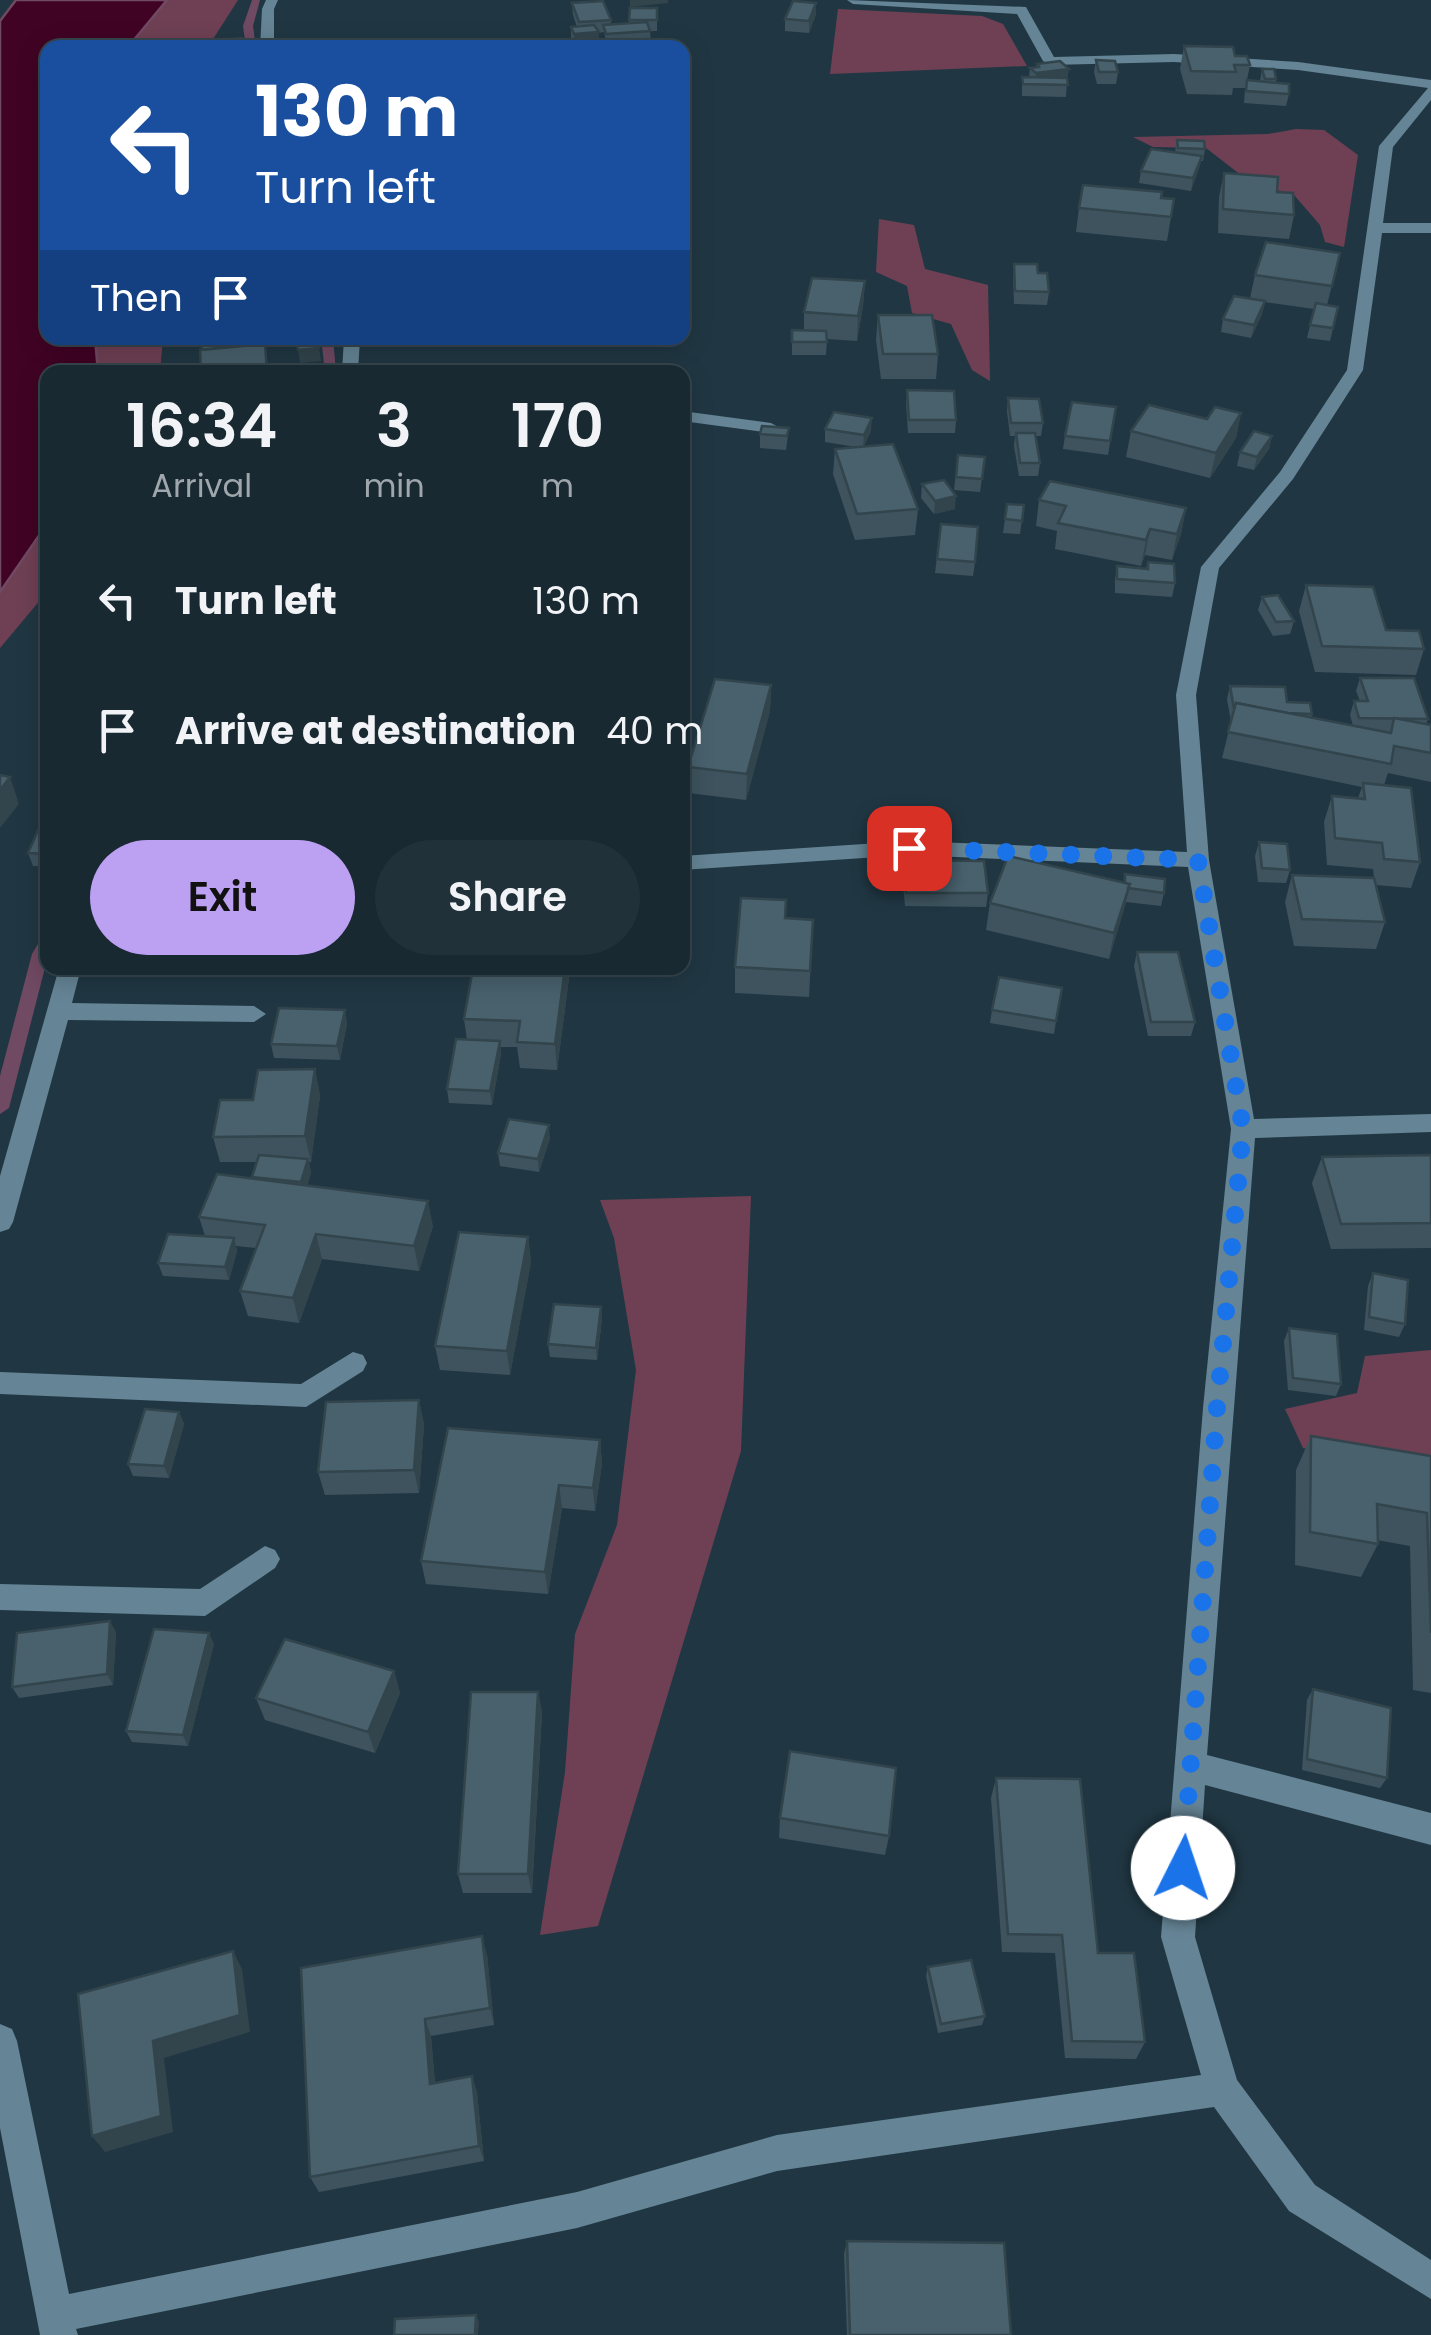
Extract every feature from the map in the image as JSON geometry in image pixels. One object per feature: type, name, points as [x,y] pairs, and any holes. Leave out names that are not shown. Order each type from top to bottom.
[{"type":"street","points":[[267,40],[272,0]]},
{"type":"street","points":[[853,0],[1021,10],[1050,61],[1192,59],[1298,66],[1431,87],[1386,146],[1355,370],[1287,475],[1210,567],[1186,694],[1198,860],[1243,1129],[1217,1408],[1178,1937],[1222,2089],[1302,2198],[1431,2280]]},
{"type":"street","points":[[1374,228],[1431,228]]},
{"type":"street","points":[[690,417],[771,428]]},
{"type":"street","points":[[690,863],[909,848],[1198,860]]},
{"type":"street","points":[[0,1222],[68,975]]},
{"type":"street","points":[[57,1011],[254,1014]]},
{"type":"street","points":[[1243,1129],[1431,1124]]},
{"type":"street","points":[[0,1383],[306,1396],[353,1363]]},
{"type":"street","points":[[0,1597],[205,1603],[265,1560]]},
{"type":"street","points":[[1190,1766],[1431,1829]]},
{"type":"street","points":[[0,2040],[57,2325],[577,2210],[777,2153],[1222,2089]]},
{"type":"shaded area","points":[[16,0],[167,0],[134,40],[40,40],[40,345],[96,345],[97,365],[40,365],[40,534],[0,592],[0,21]]},
{"type":"shaded area","points":[[167,0],[238,0],[212,40],[134,40]]},
{"type":"shaded area","points":[[838,9],[982,16],[1003,24],[1027,66],[830,74]]},
{"type":"shaded area","points":[[1324,130],[1358,155],[1344,247],[1325,242],[1320,225],[1294,195],[1250,182],[1206,148],[1153,147],[1133,137],[1268,134]]},
{"type":"shaded area","points":[[879,219],[914,225],[925,269],[988,285],[990,381],[972,370],[951,324],[912,313],[907,286],[876,272]]},
{"type":"shaded area","points":[[96,345],[162,345],[161,365],[97,365]]},
{"type":"shaded area","points":[[40,534],[40,600],[0,648],[0,592]]},
{"type":"shaded area","points":[[751,1196],[741,1451],[598,1926],[540,1935],[565,1772],[575,1634],[617,1525],[636,1370],[614,1238],[600,1200]]},
{"type":"shaded area","points":[[1431,1350],[1431,1476],[1303,1448],[1285,1409],[1357,1393],[1365,1356]]},
{"type":"building","points":[[603,1],[611,20],[579,22],[572,3]]},
{"type":"building","points":[[793,1],[816,3],[809,21],[785,19]]},
{"type":"building","points":[[630,8],[657,8],[657,20],[629,20]]},
{"type":"building","points":[[647,22],[650,31],[606,34],[603,25]]},
{"type":"building","points":[[594,25],[599,32],[574,34],[571,27]]},
{"type":"building","points":[[1184,46],[1233,47],[1235,56],[1247,56],[1250,65],[1234,65],[1236,72],[1191,71]]},
{"type":"building","points":[[1096,60],[1115,61],[1118,72],[1099,72]]},
{"type":"building","points":[[1060,61],[1069,69],[1036,73],[1030,68],[1039,67],[1037,64]]},
{"type":"building","points":[[1262,69],[1274,69],[1276,79],[1265,79]]},
{"type":"building","points":[[1022,77],[1067,78],[1068,85],[1023,84]]},
{"type":"building","points":[[1247,80],[1289,84],[1289,94],[1246,91]]},
{"type":"building","points":[[1177,140],[1204,141],[1205,149],[1178,148]]},
{"type":"building","points":[[1151,149],[1202,156],[1193,178],[1141,171]]},
{"type":"building","points":[[1224,173],[1278,177],[1277,192],[1293,193],[1294,215],[1223,209]]},
{"type":"building","points":[[1083,185],[1162,192],[1161,198],[1174,199],[1171,217],[1079,208]]},
{"type":"building","points":[[1266,242],[1340,253],[1332,286],[1255,275]]},
{"type":"building","points":[[1014,264],[1037,264],[1038,273],[1047,273],[1049,292],[1015,291]]},
{"type":"building","points":[[812,278],[865,281],[858,316],[804,312]]},
{"type":"building","points":[[1234,296],[1265,301],[1254,325],[1223,319]]},
{"type":"building","points":[[1316,303],[1338,307],[1333,328],[1310,325]]},
{"type":"building","points":[[878,315],[932,315],[938,354],[883,354]]},
{"type":"building","points":[[792,330],[826,331],[827,342],[792,342]]},
{"type":"building","points":[[202,345],[253,345],[202,350]]},
{"type":"building","points":[[265,345],[266,365],[201,365],[200,350]]},
{"type":"building","points":[[297,345],[319,348],[298,350]]},
{"type":"building","points":[[907,390],[954,391],[956,420],[909,420]]},
{"type":"building","points":[[1008,398],[1039,399],[1043,423],[1011,423]]},
{"type":"building","points":[[1072,402],[1116,407],[1110,441],[1065,436]]},
{"type":"building","points":[[1149,405],[1207,419],[1215,407],[1241,413],[1216,453],[1131,431]]},
{"type":"building","points":[[834,412],[872,418],[864,435],[825,429]]},
{"type":"building","points":[[762,426],[789,428],[787,436],[760,434]]},
{"type":"building","points":[[1254,431],[1272,436],[1257,457],[1240,452]]},
{"type":"building","points":[[1016,433],[1035,433],[1040,463],[1020,463]]},
{"type":"building","points":[[893,444],[918,509],[857,514],[835,449]]},
{"type":"building","points":[[958,455],[985,457],[982,479],[956,477]]},
{"type":"building","points":[[944,480],[956,496],[935,501],[922,484]]},
{"type":"building","points":[[1050,481],[1186,508],[1177,534],[1150,529],[1146,540],[1058,523],[1066,506],[1039,500]]},
{"type":"building","points":[[1007,504],[1024,505],[1022,521],[1005,519]]},
{"type":"building","points":[[941,524],[978,527],[975,562],[937,559]]},
{"type":"building","points":[[1148,562],[1174,564],[1175,583],[1117,579],[1117,566],[1148,569]]},
{"type":"building","points":[[1306,585],[1373,587],[1386,630],[1419,631],[1424,649],[1322,646]]},
{"type":"building","points":[[1278,595],[1294,621],[1276,622],[1262,597]]},
{"type":"building","points":[[1360,678],[1414,678],[1428,719],[1359,718],[1354,701],[1368,701]]},
{"type":"building","points":[[715,679],[771,685],[747,774],[690,767]]},
{"type":"building","points":[[1230,686],[1285,687],[1287,702],[1310,703],[1312,714],[1236,703],[1234,709]]},
{"type":"building","points":[[1236,703],[1391,733],[1394,718],[1431,725],[1431,753],[1394,746],[1391,764],[1228,732]]},
{"type":"building","points":[[0,775],[10,777],[0,790]]},
{"type":"building","points":[[1363,783],[1411,788],[1420,862],[1384,859],[1382,843],[1335,838],[1332,796],[1365,799]]},
{"type":"building","points":[[40,826],[40,854],[28,853]]},
{"type":"building","points":[[1259,842],[1287,844],[1290,870],[1262,868]]},
{"type":"building","points":[[1008,856],[1130,884],[1114,933],[990,903]]},
{"type":"building","points":[[903,860],[984,861],[988,893],[906,893]]},
{"type":"building","points":[[1125,874],[1165,879],[1164,893],[1128,888]]},
{"type":"building","points":[[1292,875],[1374,878],[1385,922],[1302,919]]},
{"type":"building","points":[[741,898],[786,900],[785,918],[813,920],[810,971],[735,967]]},
{"type":"building","points":[[1137,952],[1178,952],[1195,1022],[1151,1022]]},
{"type":"building","points":[[472,975],[564,975],[555,1044],[517,1042],[520,1021],[464,1019]]},
{"type":"building","points":[[999,977],[1062,988],[1056,1021],[992,1010]]},
{"type":"building","points":[[279,1008],[345,1010],[337,1046],[271,1044]]},
{"type":"building","points":[[456,1039],[500,1041],[490,1091],[447,1089]]},
{"type":"building","points":[[315,1069],[305,1136],[213,1137],[220,1100],[253,1100],[258,1070]]},
{"type":"building","points":[[509,1119],[549,1125],[538,1159],[498,1153]]},
{"type":"building","points":[[259,1155],[308,1159],[301,1182],[252,1177]]},
{"type":"building","points":[[1431,1155],[1431,1223],[1341,1224],[1322,1157]]},
{"type":"building","points":[[217,1174],[428,1201],[414,1246],[316,1234],[293,1298],[240,1291],[265,1225],[199,1217]]},
{"type":"building","points":[[459,1232],[528,1237],[507,1351],[435,1346]]},
{"type":"building","points":[[168,1234],[234,1238],[225,1267],[158,1263]]},
{"type":"building","points":[[1373,1273],[1408,1280],[1405,1324],[1369,1317]]},
{"type":"building","points":[[554,1304],[601,1307],[596,1348],[548,1344]]},
{"type":"building","points":[[1289,1328],[1337,1334],[1341,1384],[1293,1378]]},
{"type":"building","points":[[419,1400],[414,1470],[318,1472],[326,1402]]},
{"type":"building","points":[[145,1409],[179,1412],[164,1466],[128,1464]]},
{"type":"building","points":[[448,1428],[600,1440],[593,1488],[559,1485],[545,1572],[421,1561]]},
{"type":"building","points":[[1311,1436],[1431,1456],[1431,1633],[1427,1513],[1377,1504],[1378,1544],[1310,1532]]},
{"type":"building","points":[[110,1621],[107,1674],[12,1687],[17,1633]]},
{"type":"building","points":[[154,1629],[209,1633],[183,1735],[126,1731]]},
{"type":"building","points":[[285,1639],[394,1671],[368,1732],[256,1698]]},
{"type":"building","points":[[1313,1689],[1391,1708],[1387,1778],[1307,1759]]},
{"type":"building","points":[[471,1692],[538,1692],[528,1874],[458,1874]]},
{"type":"building","points":[[790,1751],[896,1768],[889,1836],[780,1818]]},
{"type":"building","points":[[996,1778],[1080,1779],[1098,1953],[1134,1953],[1145,2042],[1072,2041],[1062,1935],[1008,1934]]},
{"type":"building","points":[[482,1936],[490,2008],[425,2019],[430,2084],[472,2076],[479,2146],[310,2177],[301,1968]]},
{"type":"building","points":[[233,1951],[240,2015],[153,2041],[161,2116],[92,2136],[78,1994]]},
{"type":"building","points":[[971,1960],[985,2016],[941,2024],[928,1967]]},
{"type":"building","points":[[847,2241],[1004,2243],[1011,2335],[850,2335]]},
{"type":"building","points":[[476,2315],[475,2335],[394,2335],[395,2319]]},
{"type":"waterway","points":[[250,40],[248,26],[256,0]]},
{"type":"waterway","points":[[328,345],[330,365]]},
{"type":"waterway","points":[[0,1108],[40,954]]},
{"type":"route","points":[[909,848],[1198,860],[1243,1129],[1217,1408],[1183,1868]]}]
